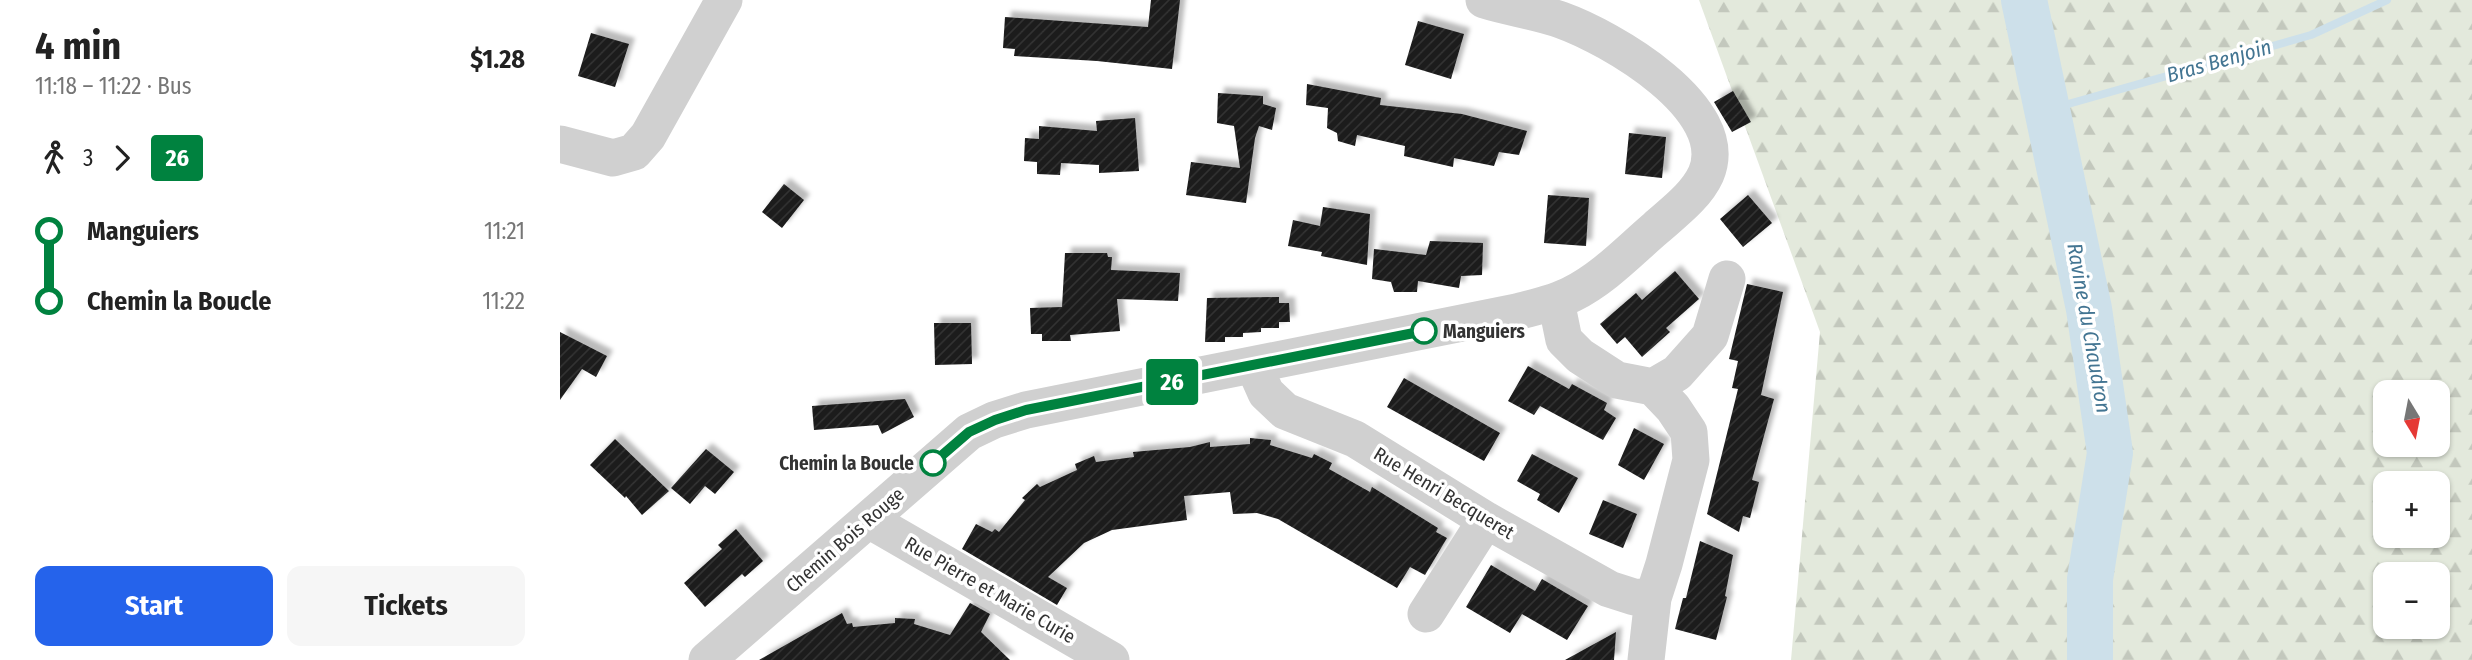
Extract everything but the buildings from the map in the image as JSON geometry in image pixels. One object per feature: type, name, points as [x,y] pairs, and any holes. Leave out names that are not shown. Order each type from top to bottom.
[{"type":"street","points":[[560,144],[613,158],[634,152],[648,136],[724,0]]},
{"type":"street","name":"Chemin Bois Rouge","points":[[706,660],[969,432],[995,420],[1026,410],[1517,312],[1556,301],[1595,280],[1691,196],[1706,173],[1708,143],[1696,114],[1675,90],[1643,62],[1560,19],[1484,0]]},
{"type":"street","points":[[1653,387],[1677,373],[1710,336],[1727,279]]},
{"type":"street","points":[[1556,301],[1564,340],[1580,356],[1617,380],[1653,387],[1673,408],[1689,432],[1690,460],[1653,598],[1646,660]]},
{"type":"street","name":"Rue Henri Becqueret","points":[[1254,366],[1266,393],[1285,411],[1355,439],[1486,520],[1609,589],[1634,597],[1653,598]]},
{"type":"street","name":"Rue Pierre et Marie Curie","points":[[869,520],[1111,660]]},
{"type":"street","points":[[1426,614],[1486,520]]},
{"type":"green space","points":[[1699,0],[2472,0],[2472,660],[1791,660],[1820,332]]},
{"type":"waterway","name":"Ravine du Chaudron","points":[[2024,0],[2089,309],[2110,453],[2090,579],[2090,660]]},
{"type":"waterway","name":"Bras Benjoin","points":[[2047,110],[2311,35],[2387,0]]},
{"type":"bus line","name":"26","points":[[933,463],[969,432],[1026,410],[1062,405],[1424,331]]},
{"type":"place","name":"Manguiers","points":[[1424,331]]},
{"type":"place","name":"Chemin la Boucle","points":[[933,463]]}]
